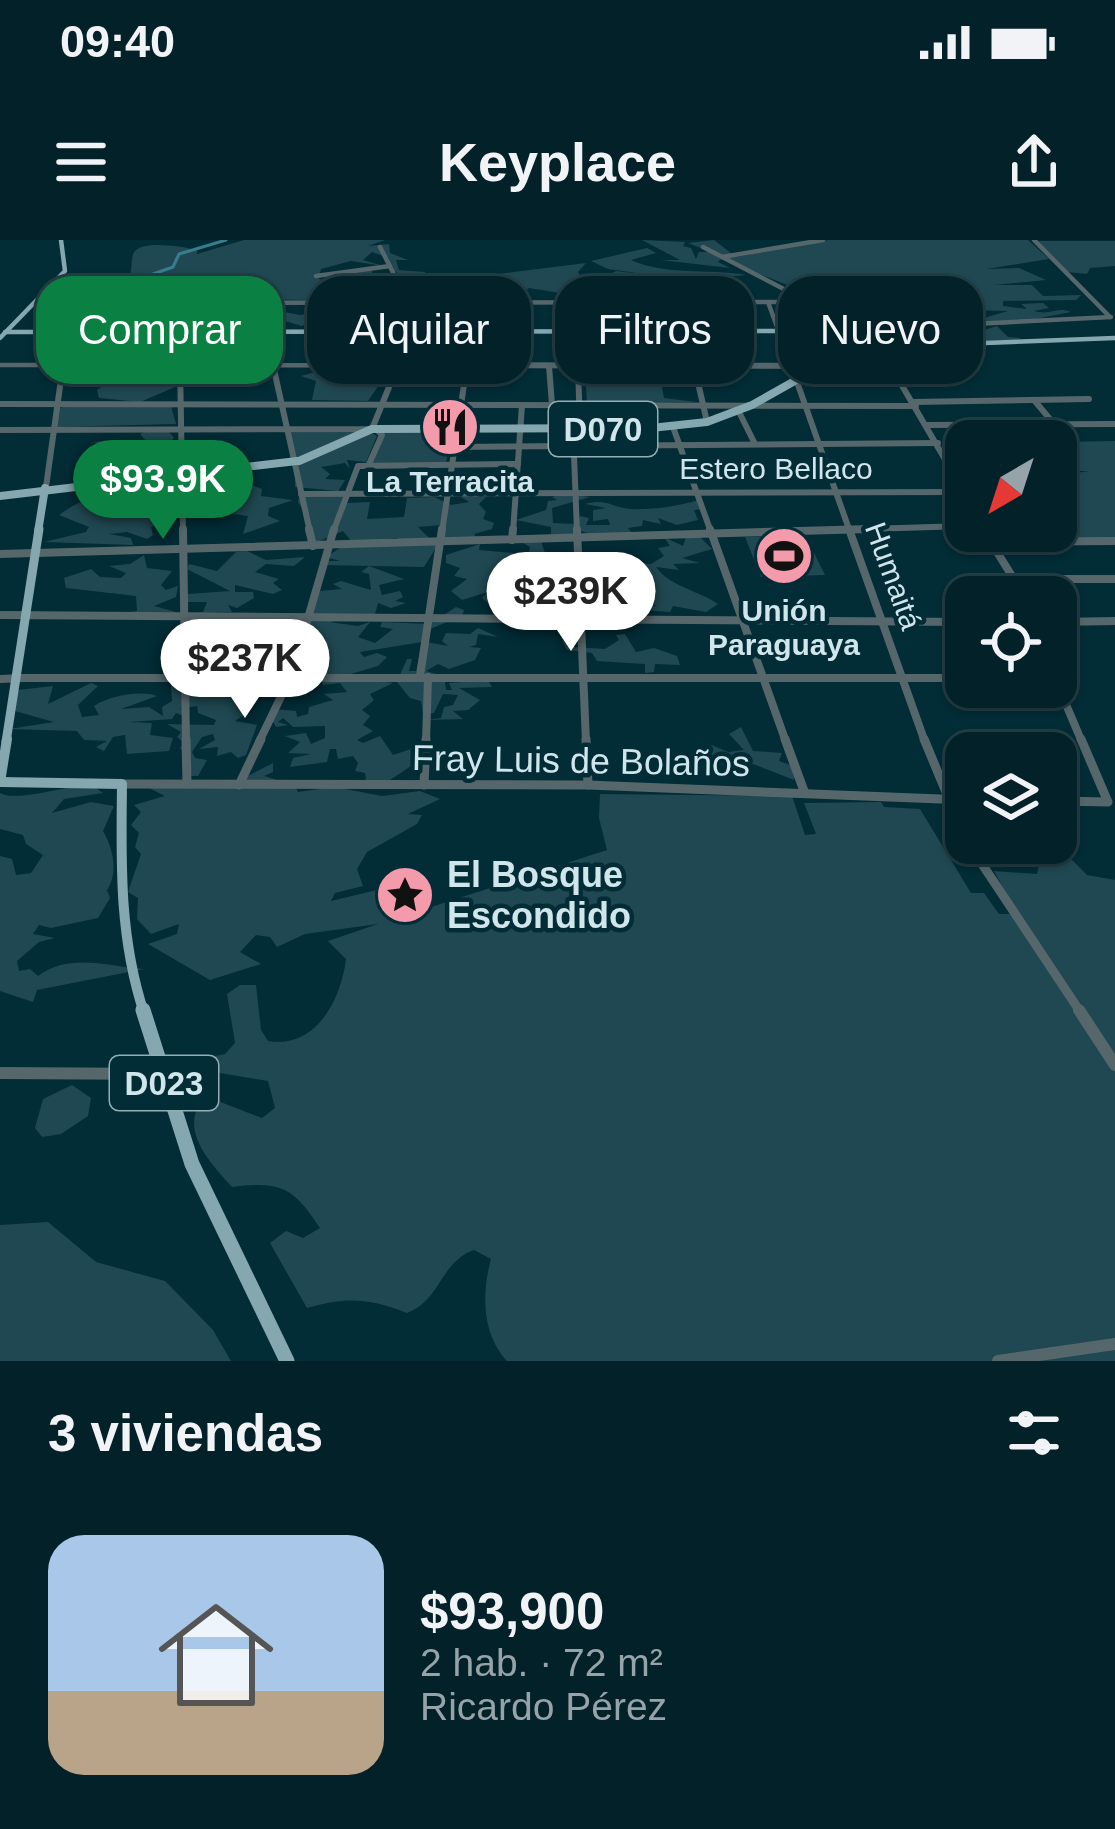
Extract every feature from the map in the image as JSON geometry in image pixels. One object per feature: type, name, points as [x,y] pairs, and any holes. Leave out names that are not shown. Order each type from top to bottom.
[{"type":"main road","points":[[59,276],[67,267],[61,240]]},
{"type":"main road","points":[[3,335],[36,303]]},
{"type":"main road","points":[[3,335],[36,333]]},
{"type":"main road","name":"D070","points":[[983,342],[1115,338]]},
{"type":"main road","name":"D070","points":[[45,489],[297,461],[374,429],[673,428],[739,412],[791,384]]},
{"type":"main road","points":[[0,494],[45,489],[21,678],[0,782],[122,784]]},
{"type":"main road","name":"D023","points":[[122,784],[122,925],[129,967],[205,1195],[287,1361]]},
{"type":"street","points":[[722,257],[824,240]]},
{"type":"street","points":[[1034,240],[1113,319]]},
{"type":"street","points":[[380,247],[395,276]]},
{"type":"street","points":[[703,247],[778,286]]},
{"type":"street","points":[[316,276],[390,266]]},
{"type":"street","points":[[754,302],[778,302]]},
{"type":"street","name":"Humaitá","points":[[768,302],[778,327]]},
{"type":"street","points":[[983,324],[1113,319]]},
{"type":"street","points":[[0,365],[36,365]]},
{"type":"street","points":[[531,366],[555,366]]},
{"type":"street","points":[[549,366],[552,405]]},
{"type":"street","points":[[45,489],[58,384]]},
{"type":"street","points":[[181,384],[185,617],[180,675],[187,784]]},
{"type":"street","points":[[276,384],[313,546]]},
{"type":"street","points":[[374,429],[390,384]]},
{"type":"street","points":[[424,785],[429,619],[465,384]]},
{"type":"street","points":[[579,384],[575,446],[588,785]]},
{"type":"street","points":[[698,384],[707,422]]},
{"type":"street","name":"Humaitá","points":[[799,384],[945,797]]},
{"type":"street","points":[[902,384],[945,456]]},
{"type":"street","points":[[0,404],[806,405],[1090,399]]},
{"type":"street","points":[[1034,400],[1051,420]]},
{"type":"street","points":[[512,540],[522,405]]},
{"type":"street","points":[[739,412],[755,444]]},
{"type":"street","points":[[1077,424],[1115,424]]},
{"type":"street","points":[[927,425],[945,425]]},
{"type":"street","points":[[673,428],[804,791]]},
{"type":"street","points":[[0,430],[374,429],[382,435],[369,464]]},
{"type":"street","points":[[455,447],[938,443]]},
{"type":"street","points":[[239,784],[291,676],[344,494],[358,466],[518,464]]},
{"type":"street","name":"Estero Bellaco","points":[[301,494],[945,494]]},
{"type":"street","points":[[0,554],[945,527]]},
{"type":"street","points":[[1077,542],[1115,542]]},
{"type":"street","points":[[1077,579],[1115,579]]},
{"type":"street","points":[[0,616],[945,622]]},
{"type":"street","points":[[1077,622],[1115,621]]},
{"type":"street","points":[[0,679],[180,675],[945,678]]},
{"type":"street","points":[[1068,708],[1108,802],[1077,801]]},
{"type":"street","name":"Fray Luis de Bolaños","points":[[122,784],[588,785],[945,800]]},
{"type":"street","name":"Humaitá","points":[[982,864],[1115,1065]]},
{"type":"street","points":[[0,1073],[162,1074]]},
{"type":"street","points":[[1001,1361],[1115,1344]]},
{"type":"green space","points":[[244,240],[385,240],[368,246],[389,244],[390,253],[408,260],[396,260],[399,270],[425,272],[426,276],[403,276],[386,266],[389,258],[372,252],[363,260],[383,266],[351,261],[321,269],[319,276],[307,276],[307,300],[283,300],[283,276],[129,276],[133,256],[140,248],[156,245],[197,250],[197,254]]},
{"type":"green space","points":[[642,240],[685,242],[683,246],[691,248],[696,259],[699,252],[711,252],[688,243],[714,240],[736,257],[829,240],[1028,240],[1049,259],[986,269],[1019,268],[1046,280],[994,285],[1032,285],[1043,296],[1081,295],[1076,300],[1003,301],[1003,306],[1027,309],[1021,304],[1043,303],[1049,308],[1034,311],[1040,312],[1071,312],[1004,325],[983,321],[1008,311],[983,311],[983,276],[778,276],[778,281],[721,259],[718,262],[730,268],[661,260],[680,260]]},
{"type":"green space","points":[[1038,241],[1115,241],[1115,266],[1090,268],[1087,274],[1067,272]]},
{"type":"green space","points":[[647,248],[656,253],[631,260],[659,268],[746,275],[658,276],[608,269],[591,261]]},
{"type":"green space","points":[[586,263],[578,272],[580,276],[555,276],[555,292],[531,288],[531,276],[483,276]]},
{"type":"green space","points":[[372,270],[373,276],[343,274]]},
{"type":"green space","points":[[616,271],[657,276],[606,276]]},
{"type":"green space","points":[[283,312],[307,314],[302,326],[283,320]]},
{"type":"green space","points":[[997,326],[1008,337],[1021,338],[983,341],[983,330]]},
{"type":"green space","points":[[106,384],[175,387],[140,402],[99,398],[97,390]]},
{"type":"green space","points":[[315,384],[380,384],[368,401],[312,400]]},
{"type":"green space","points":[[586,384],[661,384],[664,398],[697,402],[587,403]]},
{"type":"green space","points":[[65,406],[171,406],[176,424],[56,427],[53,412]]},
{"type":"green space","points":[[288,431],[370,432],[377,436],[366,462],[347,460],[350,469],[345,463],[321,467],[330,474],[325,479],[345,480],[338,491],[295,487],[295,468],[310,455],[295,458]]},
{"type":"green space","points":[[381,431],[453,432],[446,463],[371,463]]},
{"type":"green space","points":[[169,432],[174,438],[166,448],[169,454],[154,459],[153,466],[105,471],[112,460],[92,455],[110,443],[91,443],[146,441],[140,434]]},
{"type":"green space","points":[[1115,441],[1115,541],[1077,540],[1077,473],[1089,471],[1077,471],[1077,442]]},
{"type":"green space","points":[[244,482],[262,489],[261,496],[293,500],[269,508],[268,516],[280,521],[243,534],[248,516],[184,508],[185,484]]},
{"type":"green space","points":[[156,486],[159,500],[168,506],[158,514],[165,520],[151,527],[153,535],[147,539],[127,532],[109,534],[131,538],[133,545],[44,542],[86,532],[89,527],[59,515],[74,506],[98,496]]},
{"type":"green space","points":[[345,496],[346,503],[370,502],[367,519],[404,517],[407,498],[434,497],[451,505],[469,502],[461,497],[486,497],[479,504],[486,512],[483,519],[494,523],[492,529],[474,534],[477,538],[443,541],[442,525],[418,527],[437,546],[424,567],[320,565],[321,561],[340,561],[326,557],[340,548],[405,545],[397,538],[352,542],[343,531],[315,543],[305,532],[309,519],[298,502],[299,497]]},
{"type":"green space","points":[[552,497],[590,497],[552,508],[553,523],[576,524],[580,516],[589,518],[586,525],[610,525],[608,519],[593,521],[593,510],[606,508],[585,504],[593,502],[638,509],[698,500],[703,509],[694,510],[698,520],[677,525],[658,518],[661,524],[643,520],[642,526],[628,528],[632,533],[596,536],[575,529],[575,534],[551,536],[551,527],[516,520],[546,510],[548,501],[557,500]]},
{"type":"green space","name":"Unión Paraguaya","points":[[805,535],[825,575],[761,577],[745,537]]},
{"type":"green space","points":[[664,537],[683,546],[686,537],[701,538],[712,549],[682,558],[700,563],[673,564],[679,570],[656,567],[669,579],[718,604],[706,612],[673,606],[670,612],[642,610],[657,605],[629,604],[641,610],[627,612],[626,600],[611,593],[635,598],[650,590],[595,578],[639,578],[638,563],[651,564],[664,556],[658,548],[670,546]]},
{"type":"green space","points":[[541,541],[545,553],[573,558],[532,561],[531,565],[545,565],[533,573],[545,576],[529,578],[529,583],[541,586],[509,593],[554,597],[544,606],[555,609],[553,617],[531,616],[542,612],[541,607],[515,606],[515,598],[496,600],[500,606],[492,607],[482,598],[488,592],[462,600],[451,591],[467,579],[454,576],[460,568],[446,563],[446,555],[480,544],[479,550],[514,553],[516,558],[528,556],[530,547],[523,543]]},
{"type":"green space","points":[[247,551],[266,560],[305,557],[294,566],[266,564],[255,572],[279,579],[273,583],[282,590],[273,594],[235,585],[235,592],[253,592],[254,598],[237,608],[228,605],[232,612],[190,613],[203,612],[207,602],[187,602],[188,594],[230,591],[187,569],[189,564],[217,571],[236,552]]},
{"type":"green space","points":[[144,555],[147,568],[172,571],[161,585],[166,590],[178,586],[176,597],[154,606],[176,612],[118,613],[137,611],[136,596],[66,588],[64,578],[91,569],[100,577],[121,578],[126,573],[109,566],[130,564]]},
{"type":"green space","points":[[369,566],[404,579],[379,585],[382,595],[400,591],[403,597],[395,601],[406,603],[391,608],[378,603],[375,614],[329,622],[358,626],[370,622],[358,637],[375,643],[393,629],[380,627],[382,622],[430,624],[456,607],[464,610],[462,616],[430,629],[426,642],[448,646],[442,641],[446,633],[470,634],[478,628],[498,637],[478,634],[476,645],[469,647],[481,648],[475,660],[449,669],[438,664],[426,671],[440,675],[399,677],[407,659],[412,659],[409,671],[416,671],[422,642],[360,652],[364,657],[377,653],[387,657],[378,666],[344,676],[393,683],[370,694],[374,700],[362,710],[370,716],[363,725],[373,731],[357,740],[363,743],[380,736],[393,755],[411,749],[420,760],[387,782],[366,780],[365,773],[355,771],[358,763],[353,756],[338,759],[336,749],[330,749],[327,762],[290,767],[293,758],[311,754],[288,753],[300,742],[285,736],[306,733],[311,744],[325,738],[325,726],[293,727],[283,718],[278,722],[288,725],[276,727],[270,716],[272,709],[296,711],[297,717],[308,714],[309,707],[333,700],[324,694],[347,692],[340,683],[323,685],[322,679],[291,673],[294,662],[321,659],[327,643],[303,644],[298,636],[311,633],[305,632],[320,591],[342,589],[333,584],[341,581],[371,590],[369,574],[361,572]]},
{"type":"green space","points":[[252,620],[303,620],[293,634],[277,626],[261,648],[279,651],[261,662],[287,669],[284,675],[223,666],[232,645],[265,630]]},
{"type":"green space","points":[[625,634],[636,652],[654,648],[677,656],[680,665],[655,664],[654,672],[645,673],[645,664],[597,661],[592,653],[567,650],[562,641],[577,639],[572,647],[605,649],[619,640],[616,635]]},
{"type":"green space","points":[[215,666],[219,677],[232,681],[221,690],[252,684],[250,689],[256,693],[244,699],[244,715],[235,721],[257,725],[246,755],[238,758],[231,752],[217,756],[218,747],[199,749],[215,740],[213,734],[202,737],[192,752],[195,758],[207,760],[198,776],[187,776],[191,760],[180,748],[185,743],[177,737],[181,732],[167,724],[214,725],[216,720],[198,713],[197,706],[179,709],[190,710],[186,717],[176,713],[172,719],[129,722],[152,723],[150,735],[173,738],[169,751],[127,754],[125,735],[113,737],[104,751],[96,747],[107,741],[84,740],[77,731],[9,729],[54,722],[15,711],[18,690],[53,686],[48,704],[91,683],[98,686],[78,705],[82,717],[99,715],[94,706],[108,699],[142,694],[157,696],[121,709],[149,707],[163,716],[162,707],[172,701],[171,686],[180,688],[185,680]]},
{"type":"green space","points":[[488,680],[492,687],[459,688],[480,700],[468,710],[453,711],[463,719],[427,720],[441,718],[444,707],[453,705],[458,695],[443,694],[434,713],[423,714],[421,701],[410,698],[397,682],[445,682],[446,690],[452,690],[449,683]]},
{"type":"green space","points":[[741,727],[753,751],[782,753],[779,761],[793,766],[794,780],[753,764],[741,768],[708,763],[707,747],[712,745],[728,752],[744,750],[729,734]]},
{"type":"green space","points":[[273,763],[273,772],[264,776],[294,785],[298,792],[334,787],[382,796],[420,791],[440,799],[408,814],[422,815],[417,824],[367,852],[357,869],[363,886],[335,893],[331,901],[385,888],[419,911],[607,850],[599,818],[600,794],[792,796],[805,835],[816,834],[804,803],[881,802],[884,807],[920,809],[945,850],[945,864],[953,864],[971,893],[984,893],[999,914],[1017,914],[994,871],[1037,874],[1039,864],[1076,864],[1087,875],[1115,880],[1115,1361],[507,1361],[488,1325],[486,1285],[491,1259],[474,1250],[454,1263],[427,1299],[407,1313],[357,1301],[307,1308],[270,1243],[286,1231],[303,1238],[320,1228],[302,1203],[284,1190],[263,1185],[232,1187],[206,1155],[195,1132],[197,1108],[205,1096],[262,1118],[275,1108],[268,1081],[202,1070],[190,1061],[225,1054],[235,1043],[227,994],[240,985],[256,985],[261,1030],[268,1041],[300,1037],[312,1029],[332,1005],[346,959],[328,941],[378,924],[305,934],[277,947],[270,937],[256,935],[240,952],[261,964],[210,980],[148,944],[177,934],[179,924],[151,934],[137,919],[138,898],[128,892],[141,854],[135,847],[139,833],[131,825],[141,812],[134,805],[165,796],[145,786],[240,780]]},
{"type":"green space","points":[[89,783],[103,793],[64,799],[52,813],[91,802],[114,806],[103,831],[113,860],[107,890],[110,898],[98,918],[51,928],[39,925],[33,934],[55,938],[39,942],[17,961],[19,971],[30,969],[38,976],[76,963],[144,969],[37,990],[33,1002],[0,991],[0,856],[12,859],[16,875],[31,873],[43,855],[26,844],[23,835],[0,829],[0,793],[29,795]]},
{"type":"green space","points":[[72,1085],[91,1098],[88,1116],[61,1134],[42,1137],[35,1128],[43,1099]]},
{"type":"green space","points":[[48,1222],[96,1262],[165,1281],[213,1330],[231,1361],[0,1361],[0,1225]]},
{"type":"waterway","points":[[148,276],[173,267],[179,254],[226,240]]},
{"type":"place","name":"La Terracita","points":[[450,427]]},
{"type":"place","name":"Unión Paraguaya","points":[[784,556]]},
{"type":"place","name":"El Bosque Escondido","points":[[405,895]]}]
